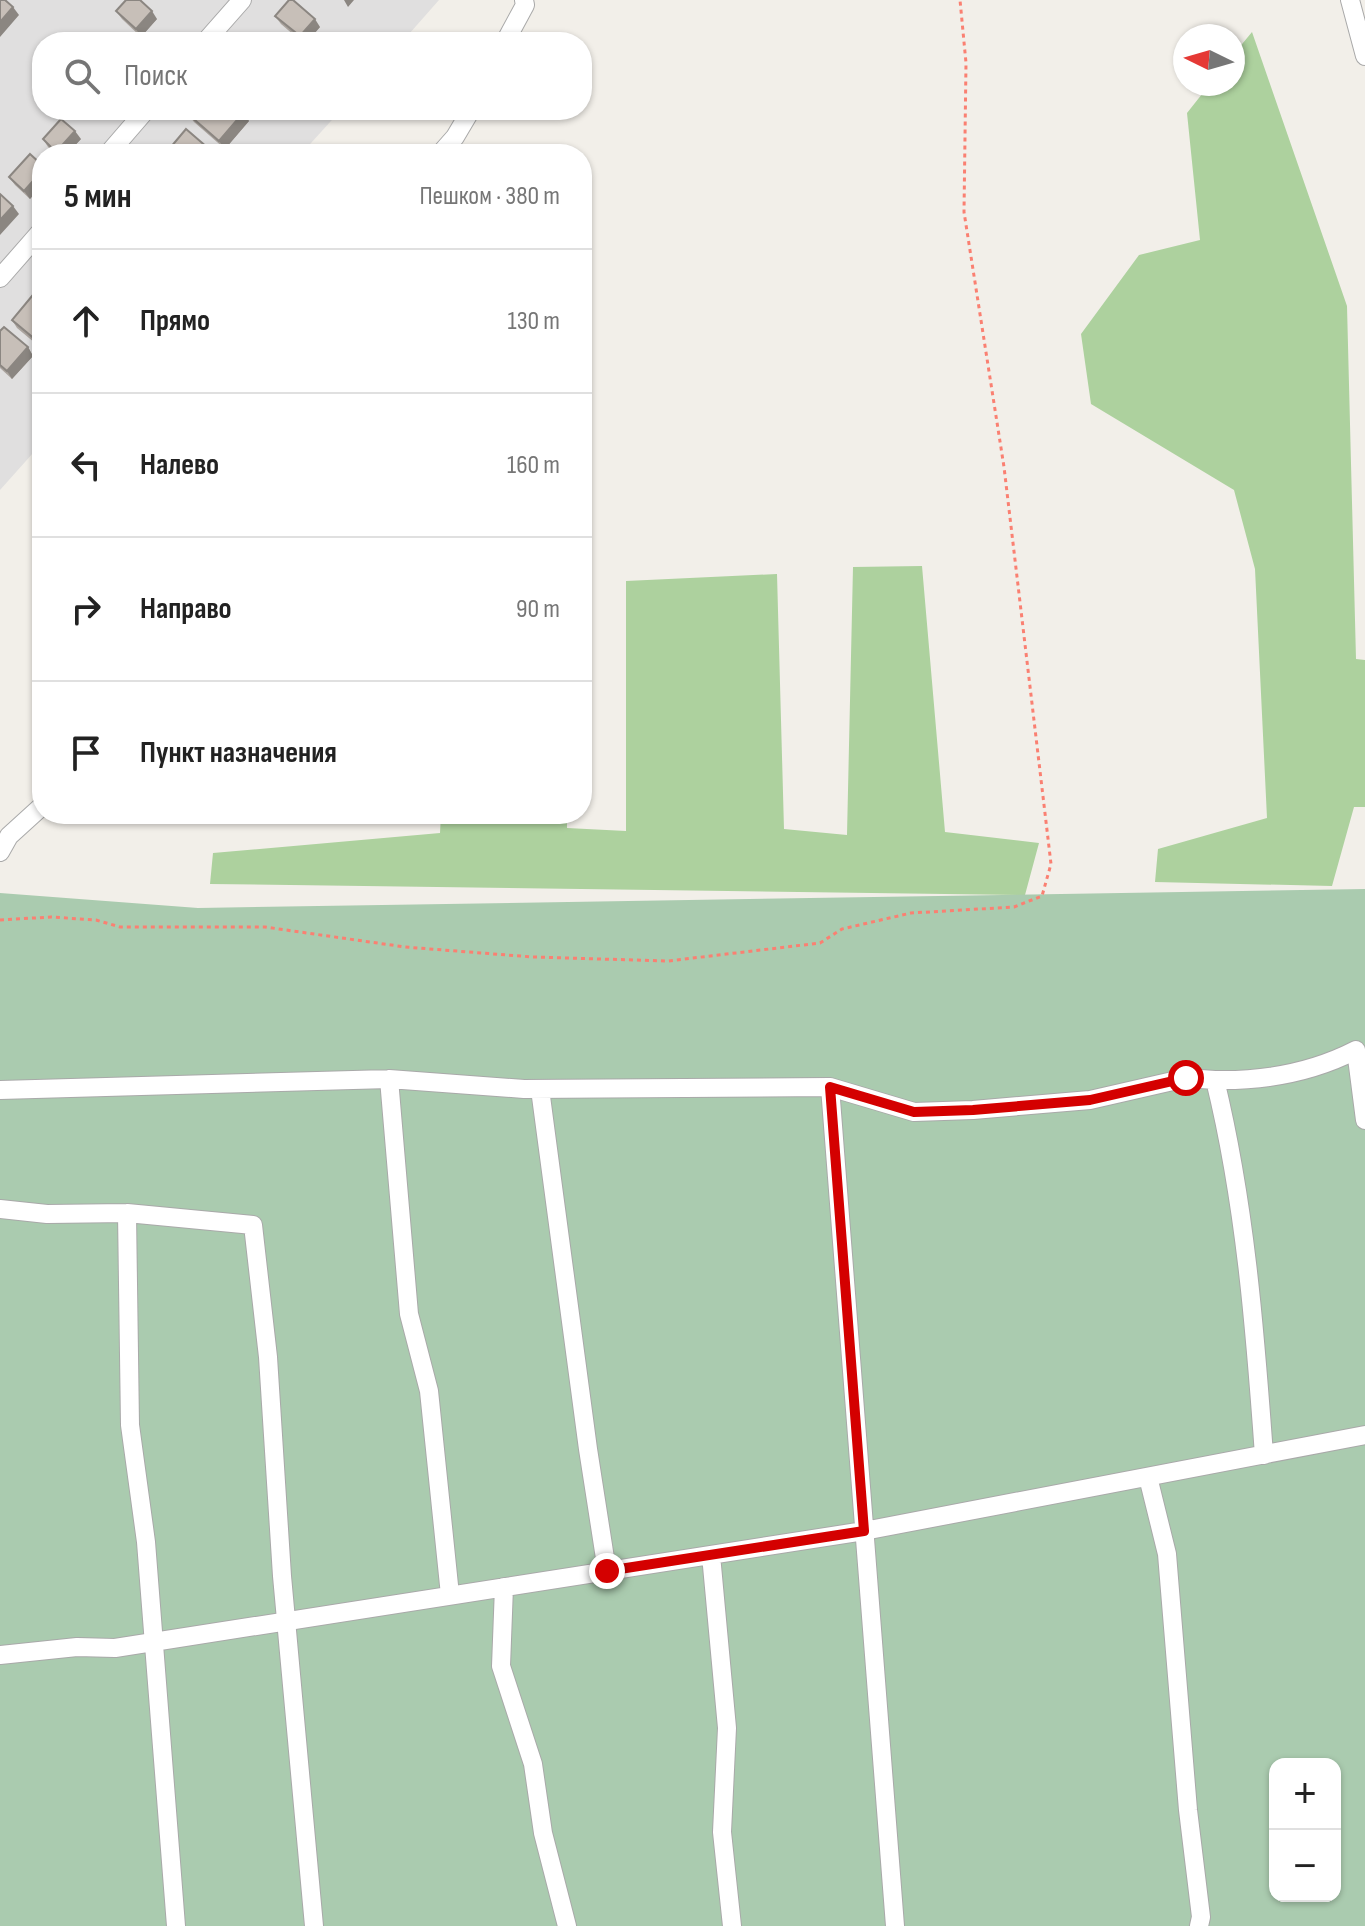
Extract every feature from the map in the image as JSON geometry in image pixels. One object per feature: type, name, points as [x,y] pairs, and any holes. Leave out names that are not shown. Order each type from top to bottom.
[{"type":"street","points":[[214,32],[242,0]]},
{"type":"street","points":[[510,32],[525,5],[524,0]]},
{"type":"street","points":[[1350,0],[1365,56]]},
{"type":"street","points":[[117,144],[137,120]]},
{"type":"street","points":[[449,144],[465,120]]},
{"type":"street","points":[[0,278],[32,241]]},
{"type":"street","points":[[0,852],[9,836],[32,815]]},
{"type":"street","points":[[0,1090],[389,1079],[540,1089],[830,1087],[914,1112],[1090,1100],[1186,1078],[1252,1081],[1334,1061],[1356,1050],[1365,1120]]},
{"type":"street","points":[[389,1079],[409,1314],[429,1391],[450,1595]]},
{"type":"street","points":[[1215,1080],[1227,1128],[1254,1315],[1264,1455]]},
{"type":"street","points":[[830,1087],[895,1926]]},
{"type":"street","points":[[540,1089],[607,1571]]},
{"type":"street","points":[[0,1209],[47,1214],[127,1213],[253,1225],[268,1357],[314,1926]]},
{"type":"street","points":[[127,1213],[130,1425],[146,1542],[176,1926]]},
{"type":"street","points":[[0,1655],[77,1647],[115,1648],[864,1531],[1365,1435]]},
{"type":"street","points":[[1148,1477],[1167,1554],[1199,1926]]},
{"type":"street","points":[[711,1555],[727,1728],[722,1832],[732,1926]]},
{"type":"street","points":[[504,1587],[501,1666],[533,1764],[543,1833],[567,1926]]},
{"type":"path","points":[[0,920],[51,917],[96,920],[120,927],[265,927],[421,948],[533,957],[668,961],[820,943],[842,929],[911,913],[1014,907],[1042,896],[1051,864],[1004,467],[964,212],[966,63],[960,0]]},
{"type":"shaded area","points":[[0,0],[439,0],[411,32],[32,32],[32,120],[332,120],[310,144],[32,144],[32,454],[0,490]]},
{"type":"green space","points":[[1252,32],[1347,306],[1356,659],[1365,660],[1365,807],[1354,807],[1332,886],[1155,882],[1158,849],[1267,818],[1255,569],[1234,490],[1091,404],[1081,334],[1139,255],[1200,240],[1187,113],[1200,96],[1245,96],[1245,40]]},
{"type":"green space","points":[[922,566],[945,832],[1039,843],[1025,895],[210,884],[213,853],[440,833],[440,824],[567,824],[567,828],[626,831],[626,581],[777,574],[784,829],[847,835],[853,567]]},
{"type":"green space","points":[[1365,889],[1365,1926],[0,1926],[0,893],[198,908]]},
{"type":"building","points":[[0,0],[13,7],[0,22]]},
{"type":"building","points":[[126,0],[140,0],[152,11],[136,29],[116,11]]},
{"type":"building","points":[[289,0],[293,0],[315,19],[304,32],[295,32],[275,16]]},
{"type":"building","points":[[60,120],[75,131],[63,144],[48,144],[43,139]]},
{"type":"building","points":[[195,120],[237,120],[219,141]]},
{"type":"building","points":[[186,129],[203,144],[173,144]]},
{"type":"building","points":[[30,154],[32,156],[32,182],[24,191],[9,177]]},
{"type":"building","points":[[0,194],[13,206],[0,220]]},
{"type":"building","points":[[32,296],[32,337],[12,320]]},
{"type":"building","points":[[4,327],[28,347],[7,371],[0,365],[0,331]]},
{"type":"route","points":[[607,1571],[864,1531],[830,1087],[914,1112],[1090,1100],[1186,1078]]}]
